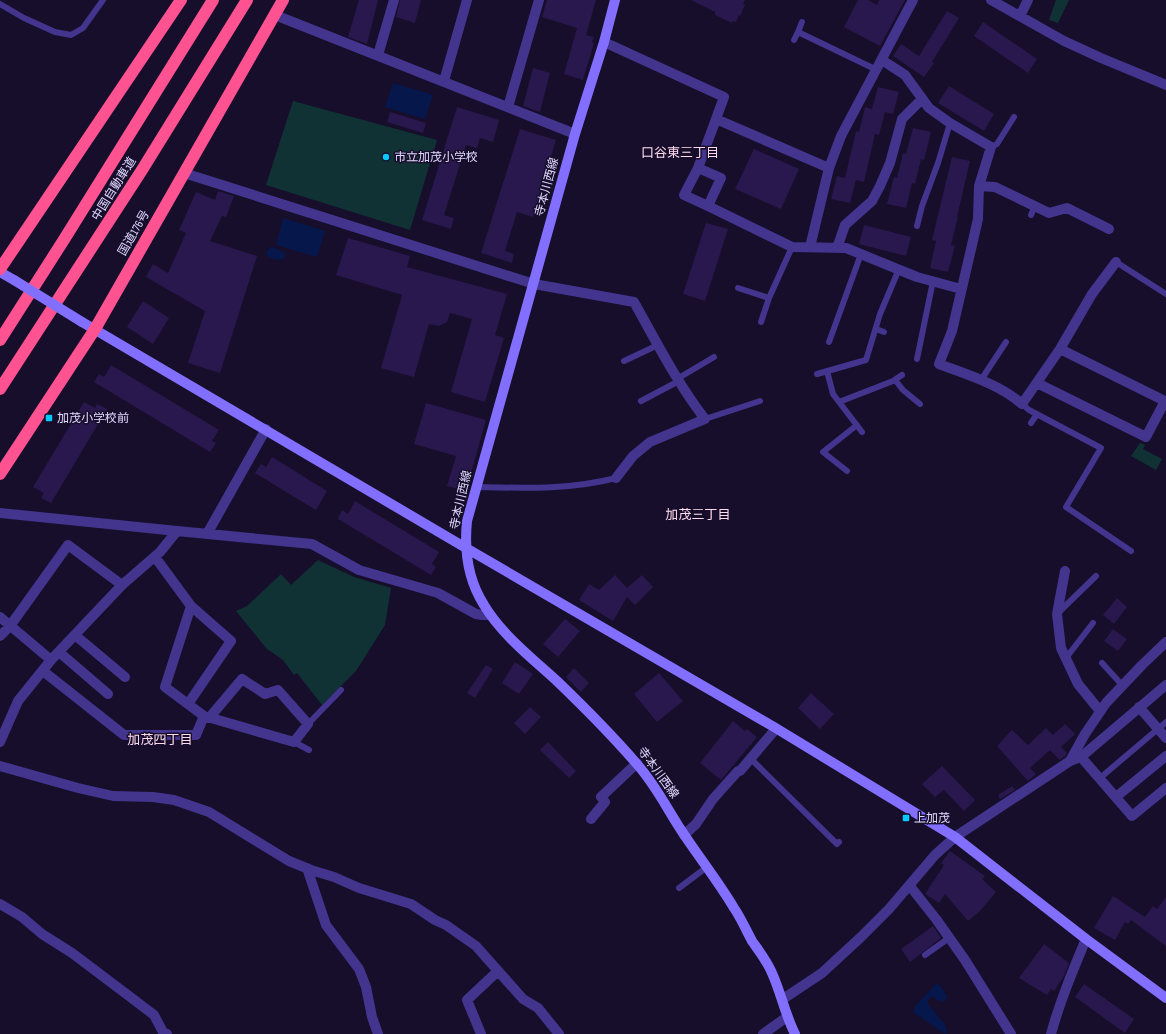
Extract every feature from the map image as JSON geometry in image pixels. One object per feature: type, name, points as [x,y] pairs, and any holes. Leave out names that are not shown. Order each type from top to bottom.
[{"type":"highway","points":[[0,269],[181,0]]},
{"type":"highway","name":"中国自動車道","points":[[0,340],[74,225],[213,0]]},
{"type":"highway","name":"中国自動車道","points":[[0,389],[130,189],[247,0]]},
{"type":"highway","name":"国道176号","points":[[0,474],[95,329],[283,0]]},
{"type":"street","points":[[378,55],[394,0]]},
{"type":"street","points":[[444,81],[467,0]]},
{"type":"street","points":[[508,107],[539,0]]},
{"type":"street","name":"寺本川西線","points":[[615,0],[604,42],[575,134],[467,521],[466,548],[468,565],[471,578],[483,604],[490,615],[521,648],[609,732],[660,793],[684,835],[734,908],[771,971],[783,999],[787,1017],[795,1034]]},
{"type":"street","points":[[810,247],[829,168],[841,136],[913,0]]},
{"type":"street","points":[[991,0],[1064,41],[1166,85]]},
{"type":"street","points":[[1020,16],[1028,0]]},
{"type":"street","points":[[275,15],[575,134]]},
{"type":"street","points":[[604,42],[724,97],[698,168],[684,195],[792,247],[846,248],[932,281],[961,289]]},
{"type":"street","points":[[882,60],[905,75],[929,108],[991,147],[979,186],[978,219],[952,331],[939,364],[981,380],[1013,397],[1022,404],[1060,349],[1092,294],[1116,262]]},
{"type":"street","points":[[837,248],[845,225],[872,201],[880,186],[890,163],[902,119],[922,99]]},
{"type":"street","points":[[716,120],[829,168]]},
{"type":"street","points":[[698,168],[721,178],[708,206]]},
{"type":"street","points":[[184,173],[534,284],[634,302],[678,380],[705,419],[650,442],[633,456],[616,478]]},
{"type":"street","points":[[979,186],[995,187],[1033,211],[1049,213],[1067,208],[1109,228]]},
{"type":"street","points":[[0,272],[82,322],[466,548],[774,727],[955,837],[1086,939],[1166,998]]},
{"type":"street","points":[[1037,383],[1146,437],[1165,402],[1060,349]]},
{"type":"street","points":[[207,534],[266,429]]},
{"type":"street","points":[[0,513],[312,544],[359,570],[438,593],[476,614],[490,615]]},
{"type":"street","points":[[0,742],[18,701],[51,660],[122,585],[155,557],[178,531]]},
{"type":"street","points":[[0,636],[10,626],[68,545],[122,585]]},
{"type":"street","points":[[155,557],[191,606],[231,641],[188,704]]},
{"type":"street","points":[[1065,571],[1057,614],[1061,648],[1078,684],[1100,711]]},
{"type":"street","points":[[43,671],[124,735],[196,735],[207,716],[242,679],[265,694],[278,690],[308,724],[294,742],[207,716],[165,687],[191,606]]},
{"type":"street","points":[[0,617],[51,660]]},
{"type":"street","points":[[75,635],[125,677]]},
{"type":"street","points":[[1070,761],[1085,734],[1106,703],[1166,642]]},
{"type":"street","points":[[58,652],[108,694]]},
{"type":"street","points":[[783,999],[822,973],[861,937],[910,886],[934,855],[955,837],[1070,761],[1081,757],[1166,685]]},
{"type":"street","points":[[1140,707],[1162,725],[1166,738]]},
{"type":"street","points":[[684,835],[696,824],[713,799],[774,731],[774,727]]},
{"type":"street","points":[[1116,797],[1166,756]]},
{"type":"street","points":[[1081,757],[1132,816],[1166,788]]},
{"type":"street","points":[[591,819],[605,802],[601,796],[636,763]]},
{"type":"street","points":[[0,766],[78,788],[113,796],[153,797],[174,800],[210,812],[289,861],[306,868],[334,876],[359,888],[411,904],[435,920],[446,924],[476,946],[523,999],[538,1008],[559,1034]]},
{"type":"street","points":[[306,868],[326,925],[359,969],[366,987],[372,1017],[378,1034]]},
{"type":"street","points":[[910,886],[949,938],[1011,1034]]},
{"type":"street","points":[[0,904],[22,917],[42,934],[72,953],[154,1015],[163,1032],[167,1034]]},
{"type":"street","points":[[1051,1034],[1056,1015],[1086,939]]},
{"type":"street","points":[[482,1034],[467,1000],[498,971]]},
{"type":"street","points":[[763,1034],[787,1017]]},
{"type":"lane","points":[[0,4],[24,18],[55,32],[71,35],[83,28],[103,0]]},
{"type":"lane","points":[[794,40],[802,22]]},
{"type":"lane","points":[[798,32],[877,70]]},
{"type":"lane","points":[[991,147],[997,144],[1014,117]]},
{"type":"lane","points":[[917,226],[922,206],[938,163],[950,122]]},
{"type":"lane","points":[[761,322],[769,298],[792,247]]},
{"type":"lane","points":[[829,342],[861,254]]},
{"type":"lane","points":[[1116,262],[1149,287],[1166,294]]},
{"type":"lane","points":[[817,374],[866,360],[880,314],[899,269]]},
{"type":"lane","points":[[917,359],[932,281]]},
{"type":"lane","points":[[738,288],[769,298]]},
{"type":"lane","points":[[876,329],[884,332]]},
{"type":"lane","points":[[981,380],[1006,342]]},
{"type":"lane","points":[[624,361],[658,345]]},
{"type":"lane","points":[[641,401],[678,380],[714,356]]},
{"type":"lane","points":[[826,371],[833,394],[862,432]]},
{"type":"lane","points":[[839,402],[895,380],[902,375]]},
{"type":"lane","points":[[895,380],[903,390],[920,404]]},
{"type":"lane","points":[[705,419],[760,402]]},
{"type":"lane","points":[[1022,404],[1037,414],[1101,448],[1066,507],[1131,551]]},
{"type":"lane","points":[[1031,423],[1037,414]]},
{"type":"lane","points":[[847,471],[823,452],[857,425]]},
{"type":"lane","points":[[476,487],[539,489],[600,482],[616,478]]},
{"type":"lane","points":[[1057,614],[1096,576]]},
{"type":"lane","points":[[1066,658],[1093,623]]},
{"type":"lane","points":[[1102,664],[1123,686]]},
{"type":"lane","points":[[308,724],[341,690]]},
{"type":"lane","points":[[1100,778],[1162,725]]},
{"type":"lane","points":[[294,742],[309,750]]},
{"type":"lane","points":[[750,758],[808,819],[837,844]]},
{"type":"lane","points":[[679,888],[707,867]]},
{"type":"lane","points":[[925,955],[949,938]]},
{"type":"green space","points":[[1056,0],[1069,0],[1058,23],[1049,20]]},
{"type":"green space","points":[[293,101],[437,140],[410,230],[266,185]]},
{"type":"green space","points":[[1140,443],[1145,445],[1143,449],[1162,459],[1156,470],[1131,456]]},
{"type":"green space","points":[[318,560],[354,577],[391,588],[385,625],[356,671],[322,705],[297,673],[294,675],[283,660],[267,649],[236,611],[247,606],[281,574],[291,585]]},
{"type":"shaded area","points":[[393,83],[433,95],[425,119],[385,107]]},
{"type":"shaded area","points":[[283,218],[325,231],[317,257],[276,245]]},
{"type":"shaded area","points":[[272,247],[284,252],[285,256],[283,259],[274,259],[266,254],[269,248]]},
{"type":"shaded area","points":[[936,984],[940,985],[947,997],[945,1001],[939,1001],[932,996],[928,1000],[928,1004],[946,1026],[947,1032],[945,1034],[913,1012],[915,1006]]},
{"type":"building","points":[[359,0],[378,0],[367,44],[348,37]]},
{"type":"building","points":[[400,0],[421,0],[415,23],[396,17]]},
{"type":"building","points":[[547,0],[596,0],[586,35],[594,37],[592,42],[594,43],[583,80],[564,74],[577,28],[542,17]]},
{"type":"building","points":[[691,0],[745,0],[743,4],[745,5],[736,22],[733,21],[732,23],[715,15],[715,12]]},
{"type":"building","points":[[858,0],[868,0],[877,5],[879,0],[905,0],[880,46],[844,27]]},
{"type":"building","points":[[947,11],[959,18],[932,62],[934,63],[924,77],[893,56],[901,44],[919,56]]},
{"type":"building","points":[[983,22],[1037,59],[1028,73],[974,36]]},
{"type":"building","points":[[533,68],[550,73],[540,112],[523,106]]},
{"type":"building","points":[[949,86],[994,114],[984,131],[938,103]]},
{"type":"building","points":[[878,87],[899,92],[893,114],[885,112],[879,135],[875,134],[864,182],[856,180],[850,203],[831,199],[837,176],[845,178],[856,131],[859,132],[865,107],[872,109]]},
{"type":"building","points":[[457,107],[499,120],[493,142],[480,138],[477,148],[466,145],[444,215],[454,218],[451,229],[422,220]]},
{"type":"building","points":[[390,112],[426,123],[423,133],[387,122]]},
{"type":"building","points":[[913,128],[931,132],[924,160],[921,159],[915,184],[912,183],[906,208],[887,204],[894,177],[897,178],[903,153],[906,154]]},
{"type":"building","points":[[520,129],[556,140],[533,217],[517,212],[505,251],[514,254],[512,263],[481,253]]},
{"type":"building","points":[[754,149],[799,169],[781,209],[735,189]]},
{"type":"building","points":[[952,157],[970,161],[951,245],[955,246],[948,272],[930,268],[936,241],[932,240]]},
{"type":"building","points":[[218,191],[234,196],[226,217],[222,216],[210,241],[257,256],[220,373],[188,363],[205,311],[146,277],[153,264],[168,273],[186,233],[179,230],[196,192],[215,200]]},
{"type":"building","points":[[706,223],[728,229],[705,301],[683,294]]},
{"type":"building","points":[[864,225],[911,237],[906,256],[859,244]]},
{"type":"building","points":[[348,238],[410,256],[407,267],[507,294],[495,335],[504,338],[485,402],[451,392],[472,319],[450,313],[447,322],[439,326],[429,324],[414,377],[381,368],[402,295],[336,275]]},
{"type":"building","points":[[143,301],[169,318],[153,344],[127,327]]},
{"type":"building","points":[[111,365],[219,430],[212,441],[216,443],[210,452],[94,382],[99,374],[104,377]]},
{"type":"building","points":[[84,402],[95,408],[97,404],[107,409],[51,503],[41,498],[44,493],[33,487]]},
{"type":"building","points":[[426,403],[486,420],[466,491],[447,486],[456,456],[414,444]]},
{"type":"building","points":[[272,457],[327,491],[316,510],[255,473],[261,464],[266,467]]},
{"type":"building","points":[[355,501],[439,552],[432,564],[436,567],[431,575],[338,519],[342,510],[348,514]]},
{"type":"building","points":[[615,575],[627,588],[642,575],[653,587],[635,605],[627,597],[613,621],[579,600],[589,584],[599,590]]},
{"type":"building","points":[[1117,598],[1127,607],[1114,624],[1103,615]]},
{"type":"building","points":[[565,619],[580,631],[558,657],[543,644]]},
{"type":"building","points":[[1113,629],[1127,639],[1118,651],[1104,641]]},
{"type":"building","points":[[515,662],[533,674],[519,694],[502,683]]},
{"type":"building","points":[[486,665],[493,669],[475,698],[467,693]]},
{"type":"building","points":[[574,668],[589,683],[581,692],[566,677]]},
{"type":"building","points":[[659,673],[683,701],[657,722],[634,694]]},
{"type":"building","points":[[811,693],[834,714],[820,729],[798,708]]},
{"type":"building","points":[[530,707],[541,717],[525,734],[514,723]]},
{"type":"building","points":[[733,721],[745,731],[747,729],[757,737],[721,780],[700,763]]},
{"type":"building","points":[[1065,724],[1075,734],[1061,747],[1067,753],[1060,760],[1050,750],[1030,768],[1036,774],[1028,781],[997,746],[1012,730],[1028,745],[1046,728],[1053,735]]},
{"type":"building","points":[[548,742],[576,771],[569,778],[540,750]]},
{"type":"building","points":[[942,766],[975,800],[964,811],[944,790],[935,797],[922,784]]},
{"type":"building","points":[[1012,786],[1015,790],[1000,799],[998,795]]},
{"type":"building","points":[[950,851],[985,876],[982,879],[996,892],[980,911],[968,921],[945,894],[939,903],[925,894],[944,865],[941,863]]},
{"type":"building","points":[[1113,896],[1145,917],[1153,906],[1157,909],[1166,897],[1166,946],[1131,920],[1128,924],[1125,922],[1115,940],[1094,928]]},
{"type":"building","points":[[933,926],[941,938],[910,962],[901,949]]},
{"type":"building","points":[[1044,944],[1069,963],[1064,976],[1054,991],[1051,989],[1047,995],[1019,978]]},
{"type":"building","points":[[1084,984],[1134,1019],[1125,1033],[1075,997]]},
{"type":"place","name":"市立加茂小学校","points":[[386,157]]},
{"type":"place","name":"加茂小学校前","points":[[49,418]]},
{"type":"place","name":"上加茂","points":[[906,818]]},
{"type":"district","name":"口谷東三丁目","points":[[680,153]]},
{"type":"district","name":"加茂三丁目","points":[[698,515]]},
{"type":"district","name":"加茂四丁目","points":[[160,740]]}]
